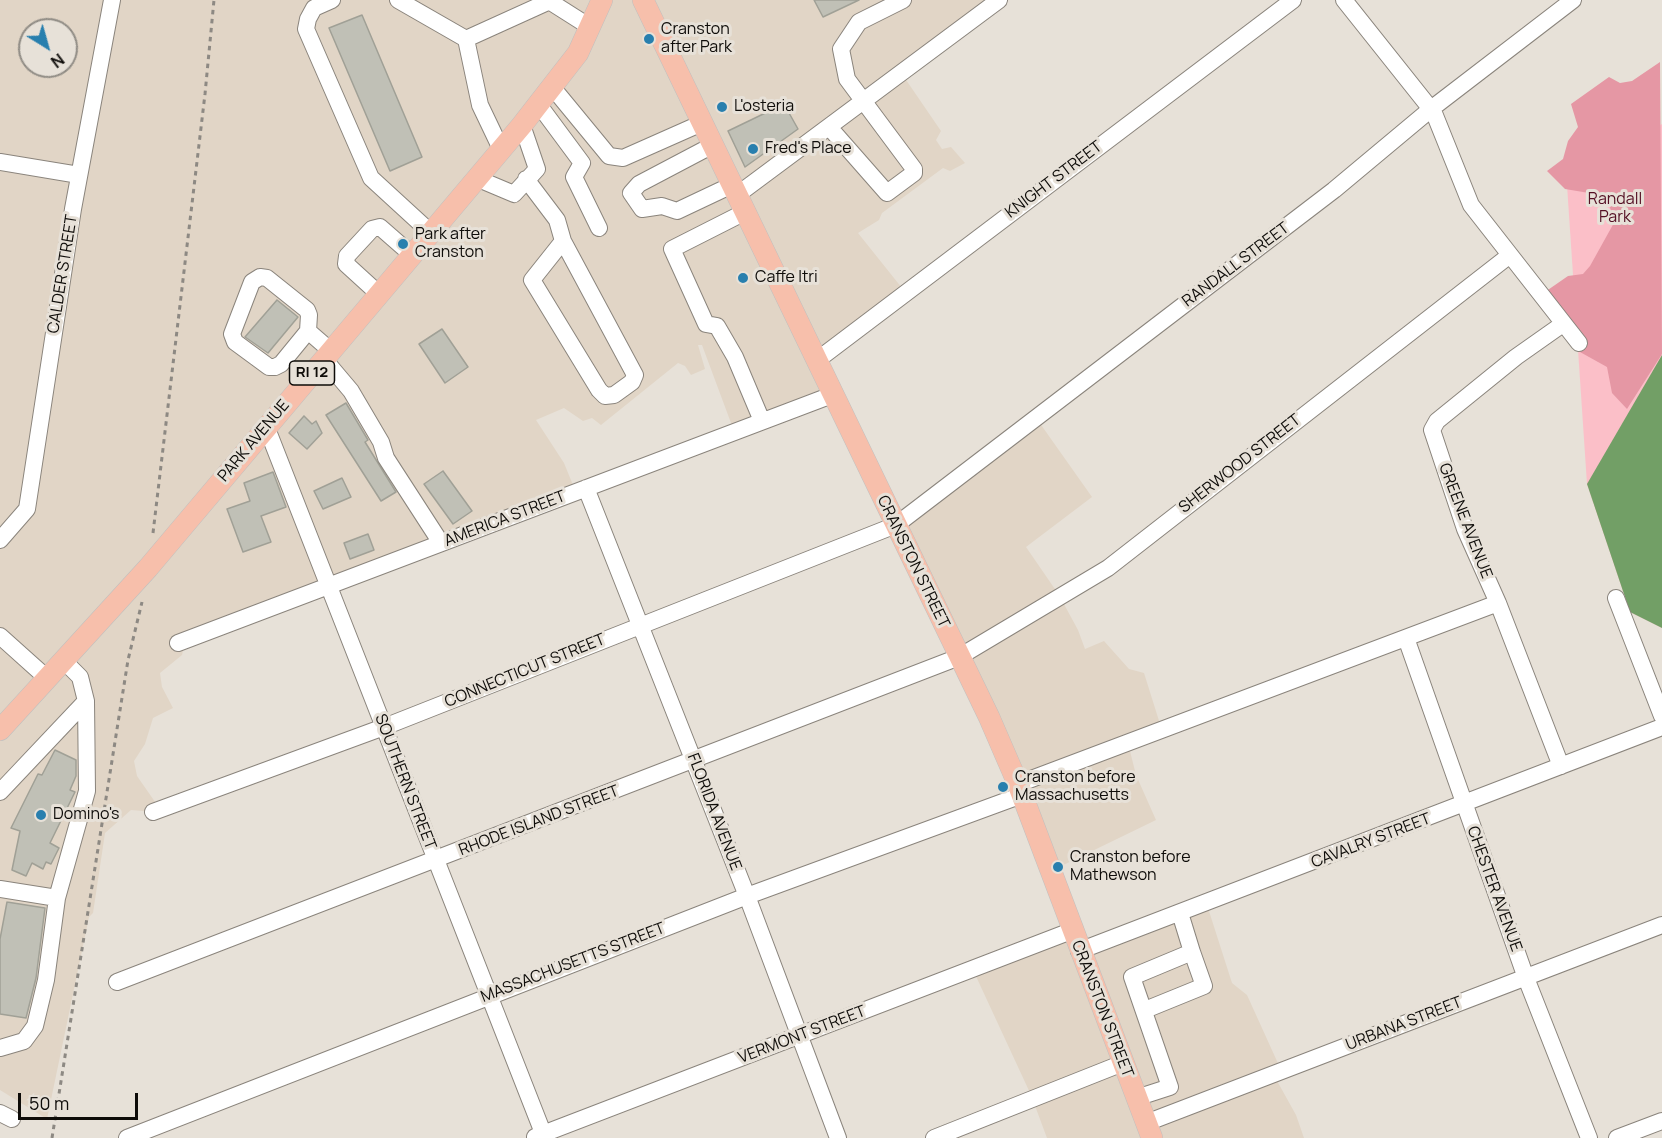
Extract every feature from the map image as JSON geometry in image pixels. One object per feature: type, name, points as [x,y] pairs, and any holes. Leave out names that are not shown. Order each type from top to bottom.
[{"type":"main road","name":"PARK AVENUE","points":[[0,730],[148,568],[539,105],[578,53],[602,0]]},
{"type":"main road","name":"CRANSTON STREET","points":[[643,0],[959,657],[1020,790],[1071,931],[1149,1131]]},
{"type":"street","name":"CALDER STREET","points":[[0,540],[27,509],[80,175],[112,0]]},
{"type":"street","points":[[332,0],[314,8],[306,29],[371,178],[432,233]]},
{"type":"street","points":[[398,0],[466,39],[480,105],[501,149]]},
{"type":"street","points":[[829,127],[882,191],[887,193],[914,173],[915,169],[847,79],[841,49],[859,22],[903,0]]},
{"type":"street","name":"KNIGHT STREET","points":[[816,362],[1293,0]]},
{"type":"street","points":[[1344,0],[1431,109],[1455,161],[1471,205],[1579,343]]},
{"type":"street","name":"RANDALL STREET","points":[[896,525],[1334,190],[1431,109],[1573,0]]},
{"type":"street","points":[[466,39],[550,1],[590,27]]},
{"type":"street","points":[[762,421],[735,357],[717,326],[706,324],[672,249],[990,3]]},
{"type":"street","points":[[553,88],[609,156],[622,158],[702,123]]},
{"type":"street","points":[[539,105],[582,163],[574,177],[599,228]]},
{"type":"street","points":[[522,125],[532,174],[557,220],[563,241],[635,375],[632,382],[614,396],[605,396],[599,390],[532,280],[563,241]]},
{"type":"street","points":[[713,145],[639,184],[631,193],[642,209],[662,206],[676,211],[738,197]]},
{"type":"street","points":[[0,162],[80,175]]},
{"type":"street","points":[[477,178],[514,194],[532,174]]},
{"type":"street","points":[[380,295],[346,264],[347,256],[372,229],[380,227],[412,255]]},
{"type":"street","name":"SHERWOOD STREET","points":[[959,657],[1108,568],[1510,255]]},
{"type":"street","points":[[308,331],[281,364],[275,367],[269,367],[235,342],[232,334],[252,282],[260,277],[267,278],[307,310],[308,331],[328,355],[381,442],[386,458],[441,543]]},
{"type":"street","name":"GREENE AVENUE","points":[[1560,326],[1516,357],[1446,414],[1432,430],[1465,529],[1498,603],[1561,766]]},
{"type":"street","name":"AMERICA STREET","points":[[178,643],[832,395]]},
{"type":"street","name":"SOUTHERN STREET","points":[[266,426],[541,1136]]},
{"type":"street","name":"FLORIDA AVENUE","points":[[586,488],[747,896],[838,1138]]},
{"type":"street","name":"CONNECTICUT STREET","points":[[153,812],[384,727],[896,525]]},
{"type":"street","points":[[1616,598],[1662,716]]},
{"type":"street","name":"MASSACHUSETTS STREET","points":[[127,1138],[1498,603]]},
{"type":"street","points":[[0,636],[48,679]]},
{"type":"street","name":"CHESTER AVENUE","points":[[1406,638],[1526,978],[1589,1138]]},
{"type":"street","name":"RHODE ISLAND STREET","points":[[117,982],[436,861],[959,657]]},
{"type":"street","points":[[0,1048],[24,1041],[35,1026],[46,980],[57,898],[87,791],[86,701],[80,677],[64,662]]},
{"type":"street","points":[[0,792],[86,701]]},
{"type":"street","name":"CAVALRY STREET","points":[[1079,951],[1464,806],[1662,727]]},
{"type":"street","points":[[0,889],[57,898]]},
{"type":"street","points":[[1145,1010],[1204,986],[1179,914]]},
{"type":"street","name":"URBANA STREET","points":[[1149,1131],[1662,924]]},
{"type":"street","name":"VERMONT STREET","points":[[541,1136],[1071,931]]},
{"type":"street","points":[[1136,1098],[1170,1087],[1132,976],[1192,951]]},
{"type":"street","points":[[934,1138],[1123,1063]]},
{"type":"street","points":[[1617,1138],[1662,1121]]},
{"type":"path","points":[[152,539],[205,94],[214,0]]},
{"type":"path","points":[[52,1138],[128,660],[143,596]]},
{"type":"shaded area","points":[[0,0],[999,0],[902,74],[941,131],[936,140],[942,149],[951,147],[965,163],[950,171],[943,168],[882,213],[879,220],[858,233],[906,293],[820,361],[830,393],[734,431],[702,345],[698,345],[705,369],[691,375],[685,366],[678,363],[601,425],[592,418],[583,421],[564,408],[536,420],[564,463],[575,490],[185,642],[182,655],[160,673],[162,687],[173,708],[153,718],[145,744],[134,761],[137,776],[160,809],[155,812],[131,810],[105,833],[93,913],[89,917],[47,1119],[0,1090]]},
{"type":"shaded area","points":[[1662,355],[1662,628],[1630,612],[1587,484]]},
{"type":"shaded area","points":[[1039,422],[1092,497],[1026,547],[1059,595],[1078,630],[1085,649],[1104,641],[1129,669],[1144,673],[1160,724],[1127,739],[1136,775],[1156,820],[1049,872],[899,532]]},
{"type":"shaded area","points":[[1208,908],[1232,983],[1247,995],[1281,1070],[1276,1079],[1296,1115],[1304,1138],[1047,1138],[1031,1095],[974,972],[1069,933],[1080,950]]},
{"type":"green space","points":[[1660,62],[1662,354],[1627,409],[1612,393],[1607,367],[1580,352],[1558,328],[1542,294],[1568,276],[1583,274],[1590,266],[1615,221],[1607,200],[1595,194],[1565,189],[1547,171],[1563,159],[1568,141],[1578,127],[1571,104],[1609,77],[1620,83],[1632,81]]},
{"type":"green space","name":"Randall Park","points":[[1662,124],[1662,628],[1630,612],[1587,484],[1567,185]]},
{"type":"building","points":[[814,0],[859,0],[823,17]]},
{"type":"building","points":[[362,15],[422,157],[390,171],[329,28]]},
{"type":"building","name":"Fred's Place","points":[[784,104],[798,129],[745,167],[728,131]]},
{"type":"building","points":[[277,300],[298,317],[268,353],[245,337]]},
{"type":"building","points":[[442,329],[468,367],[445,383],[419,344]]},
{"type":"building","points":[[346,403],[368,440],[365,442],[396,492],[381,501],[326,415]]},
{"type":"building","points":[[304,416],[312,424],[316,421],[322,433],[307,449],[289,433]]},
{"type":"building","points":[[443,471],[472,511],[453,524],[424,484]]},
{"type":"building","points":[[273,472],[286,507],[261,516],[271,542],[243,552],[227,509],[250,501],[244,483]]},
{"type":"building","points":[[342,478],[351,497],[323,509],[314,491]]},
{"type":"building","points":[[368,534],[374,550],[350,559],[344,543]]},
{"type":"building","name":"Domino's","points":[[55,750],[76,760],[76,776],[70,790],[75,792],[50,843],[59,848],[51,864],[46,862],[43,869],[32,863],[26,876],[12,870],[20,831],[11,828],[38,774],[42,775]]},
{"type":"building","points":[[7,902],[45,908],[36,978],[26,1018],[0,1014],[0,939]]},
{"type":"place","name":"Cranston after Park","points":[[649,39]]},
{"type":"place","name":"L'osteria","points":[[722,107]]},
{"type":"place","name":"Fred's Place","points":[[753,149]]},
{"type":"place","name":"Park after Cranston","points":[[403,244]]},
{"type":"place","name":"Caffe Itri","points":[[743,278]]},
{"type":"place","name":"Cranston before Massachusetts","points":[[1003,787]]},
{"type":"place","name":"Domino's","points":[[41,815]]},
{"type":"place","name":"Cranston before Mathewson","points":[[1058,867]]}]
